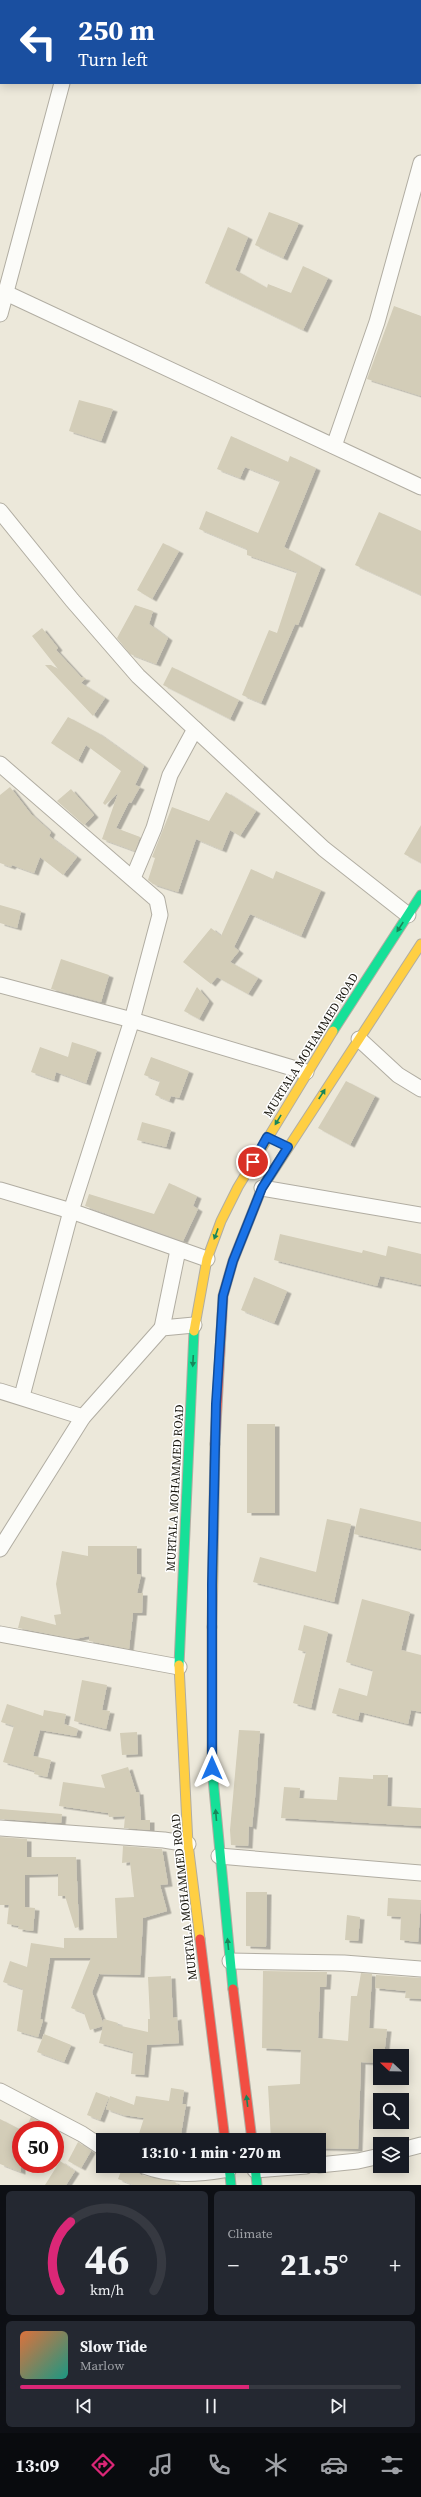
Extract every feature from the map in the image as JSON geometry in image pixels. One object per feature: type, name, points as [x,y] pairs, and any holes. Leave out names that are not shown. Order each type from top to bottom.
[{"type":"main road","name":"MURTALA MOHAMMED ROAD","points":[[251,2133],[230,1961],[219,1856],[212,1768],[212,1608],[216,1404],[223,1296],[233,1261],[306,1072],[421,895]]},
{"type":"main road","name":"MURTALA MOHAMMED ROAD","points":[[224,2133],[188,1844],[179,1667],[194,1325],[207,1259],[221,1221],[238,1187],[278,1142],[359,1039],[421,944]]},
{"type":"main road","points":[[230,2173],[231,2185]]},
{"type":"street","points":[[0,314],[62,84]]},
{"type":"street","points":[[334,446],[377,322],[421,164]]},
{"type":"street","points":[[6,293],[421,487]]},
{"type":"street","points":[[0,511],[72,600],[138,676],[324,849],[408,915]]},
{"type":"street","points":[[132,878],[154,828],[170,775],[196,729]]},
{"type":"street","points":[[0,764],[157,900],[160,915],[132,1020],[71,1211],[22,1396]]},
{"type":"street","points":[[0,986],[132,1020],[306,1072]]},
{"type":"street","points":[[359,1039],[398,1075],[421,1089]]},
{"type":"street","points":[[262,1188],[421,1215]]},
{"type":"street","points":[[0,1190],[71,1211],[207,1259]]},
{"type":"street","points":[[0,1549],[83,1417],[162,1328],[178,1250]]},
{"type":"street","points":[[162,1328],[194,1325]]},
{"type":"street","points":[[0,1391],[22,1396],[83,1417]]},
{"type":"street","points":[[0,1634],[179,1667]]},
{"type":"street","points":[[0,1828],[164,1840],[188,1844]]},
{"type":"street","points":[[219,1856],[421,1873]]},
{"type":"street","points":[[230,1961],[344,1963],[421,1969]]},
{"type":"street","points":[[0,2092],[82,2134],[96,2143]]},
{"type":"street","points":[[409,2148],[421,2145]]},
{"type":"street","points":[[326,2164],[358,2162],[373,2158]]},
{"type":"street","points":[[162,2173],[207,2173]]},
{"type":"building","points":[[269,212],[299,223],[283,258],[255,245]]},
{"type":"building","points":[[228,227],[248,237],[235,270],[267,288],[268,284],[291,293],[303,266],[328,278],[303,330],[205,283]]},
{"type":"building","points":[[394,306],[421,316],[421,396],[367,379]]},
{"type":"building","points":[[79,400],[113,409],[101,441],[69,431]]},
{"type":"building","points":[[231,436],[288,462],[290,456],[316,468],[284,547],[321,567],[298,625],[295,624],[261,703],[242,695],[269,630],[277,633],[297,572],[247,555],[247,549],[199,529],[206,511],[258,533],[280,481],[245,467],[240,478],[217,469]]},
{"type":"building","points":[[379,512],[421,531],[421,595],[355,565]]},
{"type":"building","points":[[163,543],[179,551],[152,599],[137,590]]},
{"type":"building","points":[[135,605],[153,611],[149,624],[168,638],[156,664],[130,654],[117,638]]},
{"type":"building","points":[[42,628],[58,648],[56,650],[81,677],[86,678],[81,683],[105,698],[93,716],[45,665],[51,665],[58,669],[32,636]]},
{"type":"building","points":[[172,667],[239,700],[230,719],[163,685]]},
{"type":"building","points":[[68,717],[98,733],[144,766],[135,785],[140,787],[131,803],[129,802],[116,828],[140,837],[135,851],[102,839],[118,793],[105,805],[103,803],[121,771],[86,745],[78,761],[51,743]]},
{"type":"building","points":[[10,787],[31,814],[51,832],[49,836],[77,857],[63,875],[40,857],[34,873],[12,865],[11,867],[0,863],[0,795]]},
{"type":"building","points":[[71,789],[94,815],[84,825],[57,801]]},
{"type":"building","points":[[226,792],[256,811],[240,836],[230,830],[222,850],[196,839],[178,892],[153,884],[148,880],[155,858],[152,857],[172,807],[209,821]]},
{"type":"building","points":[[421,825],[421,863],[404,854]]},
{"type":"building","points":[[251,869],[273,879],[276,871],[321,890],[301,936],[250,914],[234,947],[239,951],[230,962],[258,978],[248,994],[217,977],[211,984],[183,962],[211,928],[221,936]]},
{"type":"building","points":[[0,905],[21,911],[17,928],[0,923]]},
{"type":"building","points":[[61,959],[109,975],[101,1002],[51,989]]},
{"type":"building","points":[[197,987],[209,1001],[199,1019],[184,1011]]},
{"type":"building","points":[[72,1042],[97,1050],[86,1083],[56,1072],[54,1080],[31,1072],[40,1047],[68,1057]]},
{"type":"building","points":[[151,1057],[189,1071],[179,1098],[171,1096],[169,1101],[155,1095],[160,1081],[144,1075]]},
{"type":"building","points":[[346,1081],[375,1096],[350,1145],[318,1128]]},
{"type":"building","points":[[142,1122],[171,1130],[166,1147],[137,1140]]},
{"type":"building","points":[[169,1183],[197,1196],[193,1206],[198,1209],[183,1241],[85,1206],[89,1194],[154,1214]]},
{"type":"building","points":[[280,1234],[362,1253],[363,1250],[386,1256],[388,1246],[421,1254],[421,1285],[380,1276],[377,1286],[274,1260]]},
{"type":"building","points":[[254,1277],[287,1291],[274,1323],[241,1310]]},
{"type":"building","points":[[247,1424],[275,1424],[275,1513],[247,1513]]},
{"type":"building","points":[[360,1508],[421,1522],[421,1549],[354,1534]]},
{"type":"building","points":[[327,1519],[351,1524],[334,1602],[253,1582],[260,1557],[316,1572]]},
{"type":"building","points":[[88,1546],[137,1546],[137,1574],[141,1575],[137,1593],[143,1593],[142,1613],[133,1613],[129,1649],[89,1641],[89,1636],[75,1639],[18,1628],[21,1616],[56,1625],[54,1615],[61,1614],[56,1584],[62,1551],[88,1556]]},
{"type":"building","points":[[362,1599],[410,1612],[401,1650],[421,1655],[421,1712],[411,1710],[408,1724],[360,1712],[358,1720],[332,1713],[339,1688],[367,1696],[373,1670],[346,1662]]},
{"type":"building","points":[[304,1625],[328,1632],[311,1708],[293,1703],[306,1652],[298,1650]]},
{"type":"building","points":[[82,1680],[107,1685],[102,1710],[110,1711],[106,1729],[74,1721]]},
{"type":"building","points":[[7,1704],[43,1716],[44,1710],[66,1714],[64,1724],[78,1729],[76,1736],[40,1730],[33,1756],[51,1760],[47,1777],[34,1774],[35,1771],[3,1762],[14,1726],[1,1722]]},
{"type":"building","points":[[239,1730],[260,1731],[252,1827],[249,1826],[248,1846],[231,1845],[230,1830]]},
{"type":"building","points":[[137,1732],[138,1754],[122,1755],[120,1733]]},
{"type":"building","points":[[128,1767],[136,1792],[139,1792],[141,1820],[150,1820],[150,1830],[124,1828],[125,1816],[109,1817],[108,1813],[59,1806],[63,1782],[105,1788],[101,1775]]},
{"type":"building","points":[[373,1775],[388,1775],[387,1806],[421,1808],[421,1826],[281,1818],[284,1787],[300,1788],[299,1798],[337,1800],[339,1777],[373,1779]]},
{"type":"building","points":[[0,1809],[62,1814],[61,1823],[0,1819]]},
{"type":"building","points":[[0,1837],[27,1839],[27,1857],[76,1857],[79,1927],[75,1928],[65,1896],[58,1896],[58,1874],[25,1875],[25,1907],[35,1908],[33,1931],[18,1929],[19,1926],[7,1924],[9,1905],[0,1905]]},
{"type":"building","points":[[123,1846],[162,1849],[168,1884],[160,1885],[167,1911],[143,1918],[140,1975],[99,1974],[92,1992],[103,2023],[104,2019],[118,2023],[117,2025],[148,2032],[148,2019],[150,2019],[148,1977],[171,1976],[173,2018],[177,2017],[179,2043],[147,2045],[144,2075],[131,2074],[133,2052],[99,2043],[103,2026],[90,2030],[84,2013],[71,2008],[91,1958],[50,1958],[40,2019],[43,2020],[38,2037],[17,2031],[23,1989],[3,1982],[10,1961],[27,1967],[31,1943],[64,1948],[64,1938],[117,1938],[115,1898],[134,1897],[130,1862],[122,1863]]},
{"type":"building","points":[[246,1892],[267,1892],[266,1947],[246,1946]]},
{"type":"building","points":[[388,1898],[421,1900],[418,1942],[400,1940],[401,1917],[387,1916]]},
{"type":"building","points":[[347,1915],[360,1917],[358,1941],[345,1940]]},
{"type":"building","points":[[263,1971],[327,1972],[326,1987],[320,1987],[318,2038],[348,2041],[351,1996],[357,1996],[361,1973],[372,1974],[369,2028],[387,2029],[385,2049],[373,2049],[373,2063],[361,2062],[358,2149],[326,2148],[326,2133],[271,2133],[268,2086],[300,2084],[301,2050],[262,2048]]},
{"type":"building","points":[[376,1975],[421,1978],[421,1999],[405,1998],[406,1991],[375,1988]]},
{"type":"building","points":[[44,2034],[71,2045],[64,2062],[37,2052]]},
{"type":"building","points":[[171,2088],[184,2090],[182,2104],[186,2104],[181,2133],[139,2133],[144,2118],[123,2115],[106,2109],[110,2096],[134,2105],[136,2096],[169,2101]]},
{"type":"building","points":[[96,2092],[109,2097],[100,2120],[87,2115]]},
{"type":"building","points":[[31,2117],[38,2121],[29,2121]]},
{"type":"building","points":[[0,2119],[12,2125],[12,2169],[0,2164]]},
{"type":"building","points":[[78,2142],[91,2151],[81,2168],[68,2161]]},
{"type":"building","points":[[64,2164],[75,2171],[66,2185],[45,2185],[52,2173],[64,2173]]},
{"type":"building","points":[[120,2173],[139,2173],[141,2175],[175,2182],[178,2185],[134,2185],[118,2179]]},
{"type":"traffic: fast","points":[[333,1031],[421,895]]},
{"type":"traffic: fast","points":[[179,1665],[194,1331]]},
{"type":"traffic: fast","points":[[212,1627],[212,1768],[233,1989]]},
{"type":"traffic: fast","points":[[230,2173],[231,2185]]},
{"type":"traffic: fast","points":[[256,2173],[257,2185]]},
{"type":"traffic: slow","points":[[262,1188],[421,944]]},
{"type":"traffic: slow","points":[[194,1331],[207,1259],[221,1221],[238,1187],[333,1031]]},
{"type":"traffic: slow","points":[[212,1627],[215,1444]]},
{"type":"traffic: slow","points":[[179,1665],[188,1844],[200,1939]]},
{"type":"traffic: jam","points":[[215,1444],[223,1296],[233,1261],[262,1188]]},
{"type":"traffic: jam","points":[[200,1939],[224,2133]]},
{"type":"traffic: jam","points":[[233,1989],[251,2133]]},
{"type":"route","points":[[212,1768],[212,1585],[216,1404],[223,1296],[233,1261],[262,1188],[288,1147],[267,1137],[253,1162]]}]
